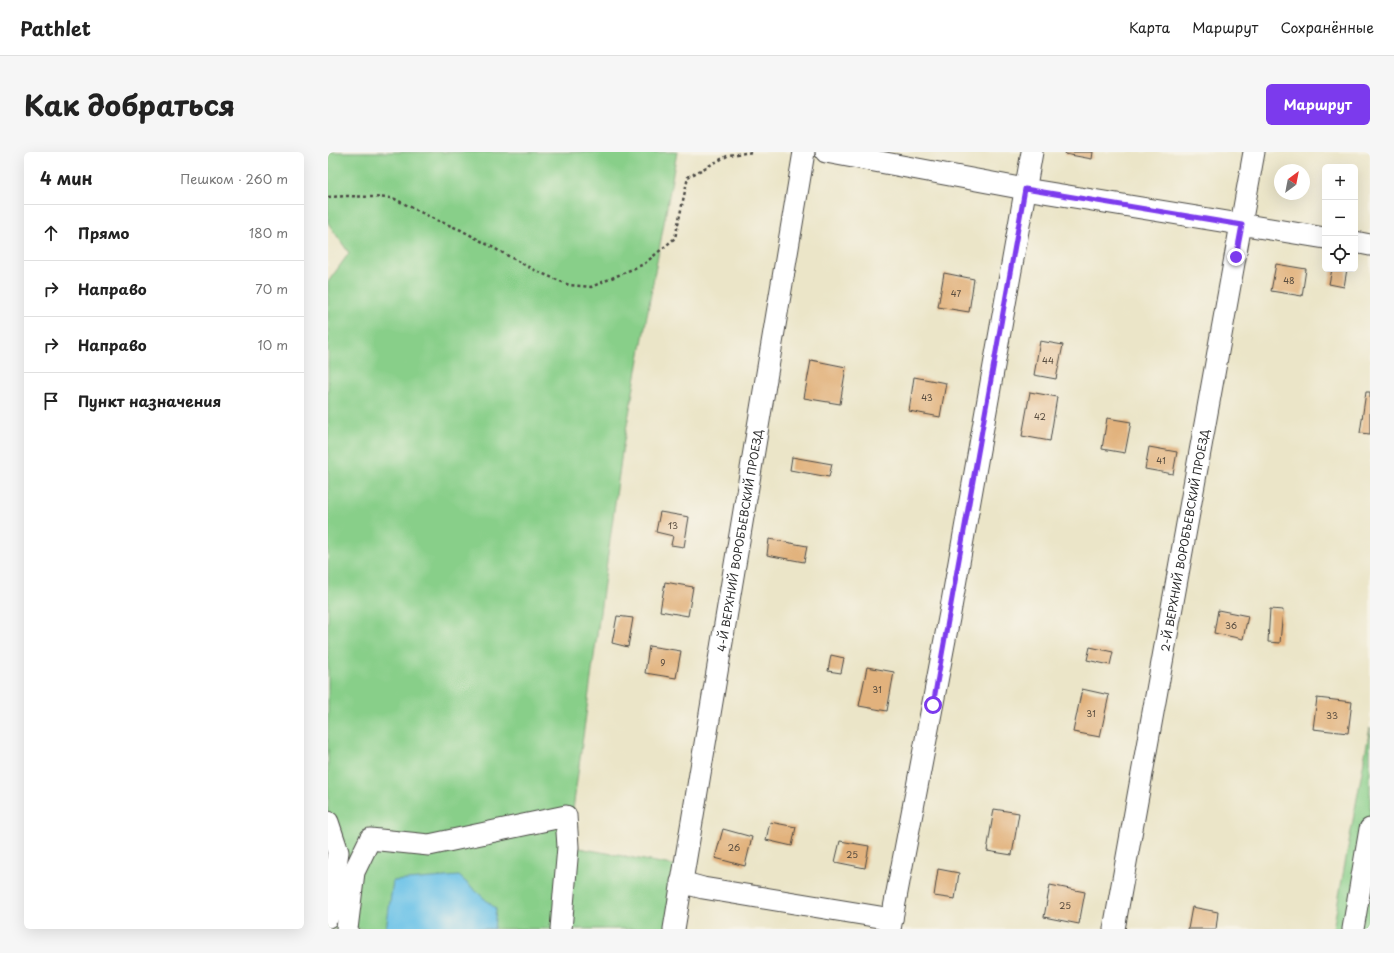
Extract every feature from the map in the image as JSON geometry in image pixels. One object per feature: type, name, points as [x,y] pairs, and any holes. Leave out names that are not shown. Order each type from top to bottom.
[{"type":"street","name":"4-Й ВЕРХНИЙ ВОРОБЪЕВСКИЙ ПРОЕЗД","points":[[674,929],[804,152]]},
{"type":"street","points":[[826,152],[1025,189],[1322,238]]},
{"type":"street","points":[[681,882],[703,888],[891,924],[950,613],[1032,152]]},
{"type":"street","name":"2-Й ВЕРХНИЙ ВОРОБЪЕВСКИЙ ПРОЕЗД","points":[[1114,929],[1254,152]]},
{"type":"street","points":[[1358,243],[1370,245]]},
{"type":"street","points":[[338,852],[370,839],[429,846],[566,816],[568,847],[561,929]]},
{"type":"street","points":[[328,822],[338,852],[328,918]]},
{"type":"street","points":[[1353,929],[1370,829]]},
{"type":"street","points":[[347,929],[354,872],[370,839]]},
{"type":"path","points":[[328,197],[348,196],[394,198],[434,219],[461,230],[538,272],[570,285],[591,287],[644,264],[675,238],[688,178],[729,155],[754,152]]},
{"type":"green space","points":[[328,152],[677,152],[622,452],[568,846],[683,867],[674,929],[328,929],[328,282],[349,253],[328,223]]},
{"type":"green space","points":[[1370,728],[1370,929],[1333,929]]},
{"type":"water","points":[[459,876],[496,909],[494,929],[386,929],[393,881]]},
{"type":"building","points":[[1066,152],[1093,152],[1092,159],[1065,154]]},
{"type":"building","points":[[1276,264],[1306,269],[1302,296],[1271,291]]},
{"type":"building","points":[[1331,272],[1346,272],[1344,287],[1329,284]]},
{"type":"building","points":[[944,273],[974,279],[969,312],[938,307]]},
{"type":"building","points":[[1040,341],[1063,345],[1056,379],[1034,375]]},
{"type":"building","points":[[811,360],[846,367],[840,404],[804,398]]},
{"type":"building","points":[[914,377],[946,383],[940,417],[909,411]]},
{"type":"building","points":[[1030,392],[1057,397],[1050,441],[1022,436]]},
{"type":"building","points":[[1366,392],[1370,392],[1370,434],[1360,433]]},
{"type":"building","points":[[1107,418],[1131,422],[1125,453],[1102,449]]},
{"type":"building","points":[[1149,447],[1177,452],[1173,474],[1145,469]]},
{"type":"building","points":[[792,457],[832,464],[829,477],[790,470]]},
{"type":"building","points":[[660,512],[689,517],[684,547],[671,545],[673,536],[656,532]]},
{"type":"building","points":[[769,539],[807,546],[804,562],[767,555]]},
{"type":"building","points":[[665,582],[693,587],[688,616],[660,611]]},
{"type":"building","points":[[1270,609],[1283,610],[1280,643],[1268,642]]},
{"type":"building","points":[[1218,610],[1248,616],[1243,639],[1214,633]]},
{"type":"building","points":[[617,616],[633,618],[628,647],[612,643]]},
{"type":"building","points":[[649,646],[681,651],[676,678],[645,673]]},
{"type":"building","points":[[1090,647],[1113,652],[1110,665],[1087,660]]},
{"type":"building","points":[[831,655],[844,658],[841,673],[828,671]]},
{"type":"building","points":[[867,667],[894,672],[887,711],[859,706]]},
{"type":"building","points":[[1082,689],[1109,695],[1100,737],[1073,732]]},
{"type":"building","points":[[1317,698],[1352,702],[1348,733],[1313,729]]},
{"type":"building","points":[[994,809],[1019,813],[1012,855],[987,851]]},
{"type":"building","points":[[770,822],[796,827],[792,846],[766,840]]},
{"type":"building","points":[[723,829],[752,837],[745,866],[715,858]]},
{"type":"building","points":[[840,841],[869,846],[865,868],[835,862]]},
{"type":"building","points":[[938,869],[959,873],[955,899],[934,896]]},
{"type":"building","points":[[1050,885],[1085,892],[1079,924],[1044,917]]},
{"type":"building","points":[[1192,907],[1218,912],[1216,929],[1188,929]]},
{"type":"route","points":[[933,705],[1025,189],[1242,225],[1236,257]]}]
